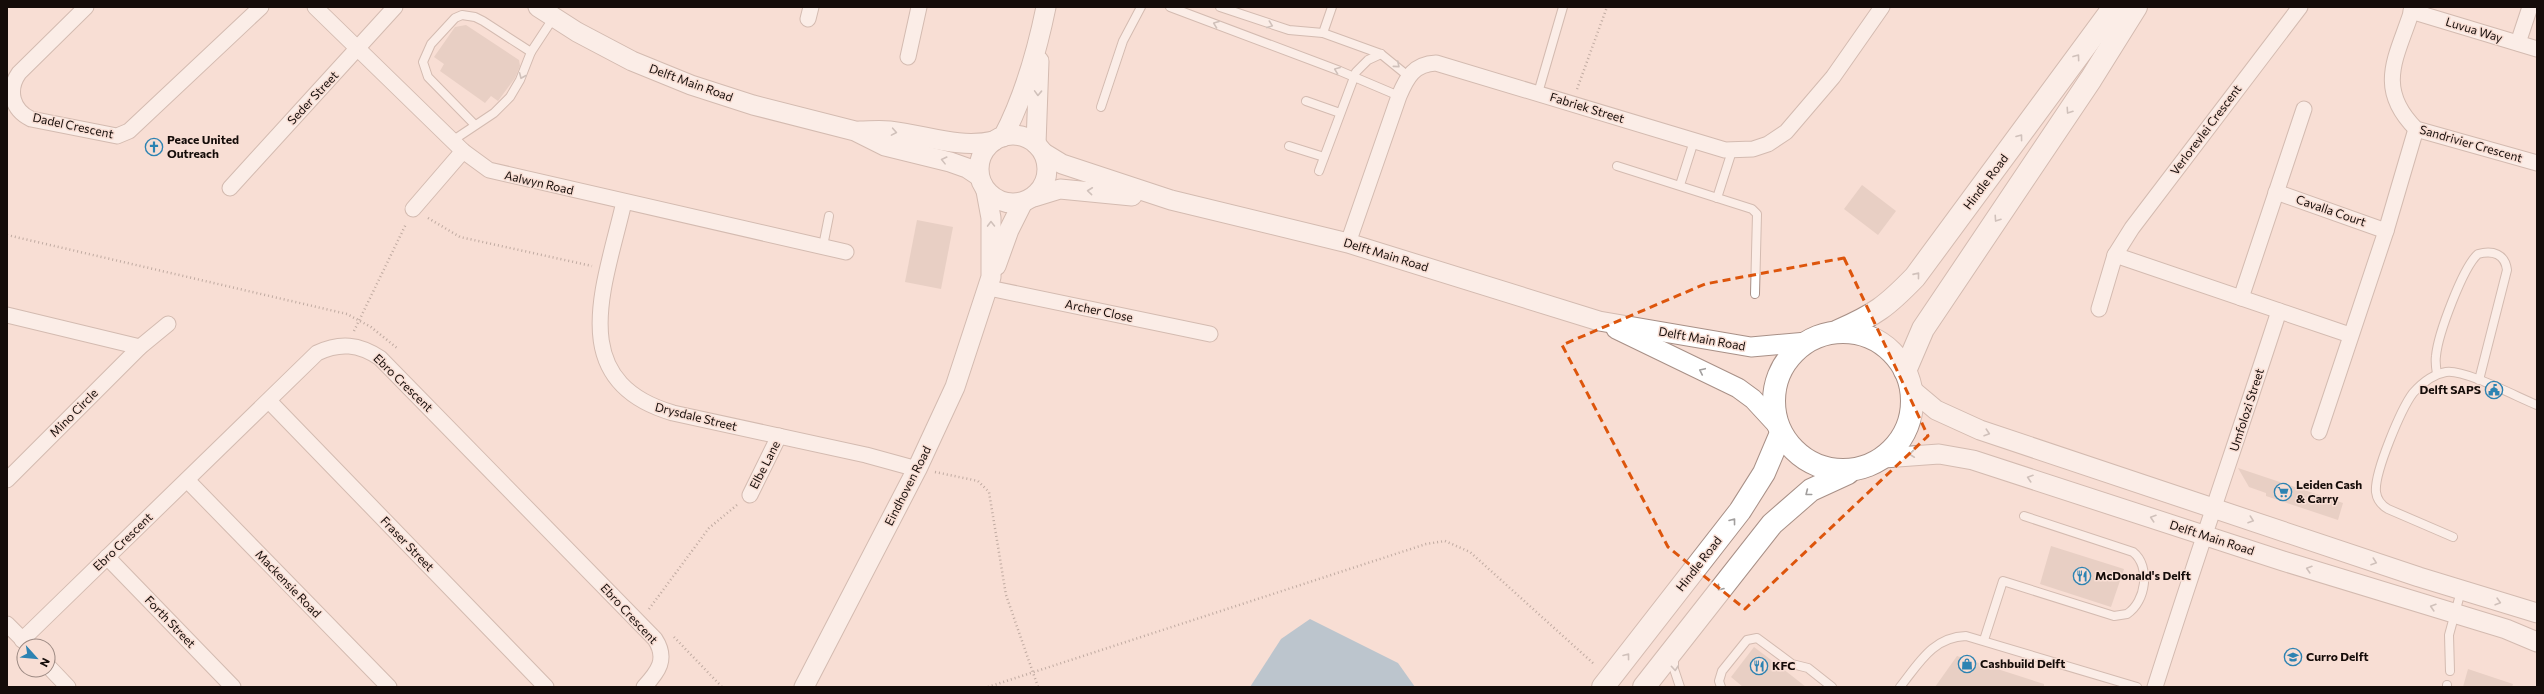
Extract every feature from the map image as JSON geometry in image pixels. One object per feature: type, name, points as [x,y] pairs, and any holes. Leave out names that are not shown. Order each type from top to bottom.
[{"type":"main road","name":"Hindle Road","points":[[1835,332],[1871,317],[1890,303],[1915,277],[2114,7]]},
{"type":"main road","points":[[1908,380],[1923,329],[2091,79],[2136,7]]},
{"type":"main road","points":[[1644,687],[1772,524],[1811,490],[1828,480],[1855,470],[1884,458],[1898,444],[1908,427],[1912,408],[1908,380],[1893,353],[1877,340],[1856,333],[1835,332],[1807,342],[1792,354],[1781,369],[1774,394],[1773,406],[1779,429],[1796,453],[1818,467],[1842,471],[1855,470]]},
{"type":"main road","name":"Hindle Road","points":[[1603,687],[1740,511],[1761,479],[1779,429]]},
{"type":"street","name":"Dadel Crescent","points":[[86,7],[19,73],[12,85],[13,99],[20,111],[32,119],[117,136],[129,131],[261,7]]},
{"type":"street","name":"Aalwyn Road","points":[[315,7],[458,146],[481,166],[499,174],[846,252]]},
{"type":"street","name":"Seder Street","points":[[230,188],[359,49],[395,7]]},
{"type":"street","name":"Delft Main Road","points":[[538,7],[632,61],[692,86],[753,105],[855,131],[885,146],[950,162],[967,168],[983,183]]},
{"type":"street","points":[[908,57],[919,7]]},
{"type":"street","points":[[1039,40],[1040,149],[1047,165],[1047,177],[1042,188],[1028,199],[1003,202],[983,183],[982,156],[998,139],[1013,117],[1039,40],[1046,7]]},
{"type":"street","name":"Fabriek Street","points":[[1408,76],[1418,66],[1436,63],[1732,151],[1753,150],[1768,144],[1786,132],[1833,76],[1882,7]]},
{"type":"street","name":"Verlorevlei Crescent","points":[[2099,309],[2115,255],[2132,228],[2300,7]]},
{"type":"street","points":[[2518,43],[2530,7]]},
{"type":"street","name":"Luvua Way","points":[[2412,9],[2537,49]]},
{"type":"street","name":"Sandrivier Crescent","points":[[2412,9],[2394,61],[2391,82],[2393,92],[2407,121],[2416,129],[2537,164]]},
{"type":"street","points":[[1348,243],[1399,96],[1408,76]]},
{"type":"street","points":[[2241,298],[2304,109]]},
{"type":"street","points":[[2319,432],[2386,231],[2416,129]]},
{"type":"street","name":"Delft Main Road","points":[[855,131],[889,131],[955,144],[977,145],[998,139]]},
{"type":"street","points":[[998,139],[1020,136],[1040,149]]},
{"type":"street","points":[[413,209],[458,146]]},
{"type":"street","name":"Delft Main Road","points":[[1040,149],[1062,164],[1171,200],[1348,243],[1598,321],[1751,347],[1807,342]]},
{"type":"street","name":"Eindhoven Road","points":[[983,183],[991,218],[990,283]]},
{"type":"street","name":"Delft Main Road","points":[[1028,199],[1060,189],[1171,200]]},
{"type":"street","name":"Cavalla Court","points":[[2276,192],[2386,231]]},
{"type":"street","name":"Eindhoven Road","points":[[804,687],[917,468],[955,387],[1009,230],[1028,199]]},
{"type":"street","name":"Drysdale Street","points":[[624,202],[602,301],[600,336],[604,358],[619,384],[644,403],[658,408],[917,468]]},
{"type":"street","points":[[2115,255],[2350,336]]},
{"type":"street","name":"Archer Close","points":[[990,283],[1210,334]]},
{"type":"street","name":"Umfolozi Street","points":[[2155,687],[2279,311]]},
{"type":"street","points":[[7,315],[140,347]]},
{"type":"street","name":"Delft Main Road","points":[[1598,321],[1738,388],[1753,399],[1779,429]]},
{"type":"street","name":"Mino Circle","points":[[7,480],[140,347],[168,324]]},
{"type":"street","name":"Ebro Crescent","points":[[31,638],[107,557],[317,353],[332,347],[348,345],[360,347],[380,358],[640,623],[659,645],[662,658],[658,671],[644,687]]},
{"type":"street","points":[[1908,380],[1936,410],[1965,425],[2461,591],[2537,612]]},
{"type":"street","name":"Fraser Street","points":[[269,401],[546,687]]},
{"type":"street","name":"Elbe Lane","points":[[750,495],[780,436]]},
{"type":"street","name":"Delft Main Road","points":[[1884,458],[1939,454],[1973,460],[2204,535],[2506,629],[2537,642]]},
{"type":"street","name":"Mackensie Road","points":[[187,480],[390,687]]},
{"type":"street","name":"Forth Street","points":[[107,557],[233,687]]},
{"type":"street","points":[[7,624],[21,638]]},
{"type":"street","points":[[56,674],[68,687]]},
{"type":"lane","points":[[1100,107],[1123,42],[1141,7]]},
{"type":"lane","points":[[1170,7],[1353,76],[1399,96]]},
{"type":"lane","points":[[1220,7],[1289,30],[1323,33],[1381,54],[1408,76]]},
{"type":"lane","points":[[1323,33],[1332,7]]},
{"type":"lane","points":[[1538,93],[1563,7]]},
{"type":"lane","points":[[475,125],[428,77],[423,62],[431,44],[455,18],[466,15],[483,21],[531,52]]},
{"type":"lane","points":[[458,146],[475,125],[494,113],[510,97],[520,80],[531,52],[554,17]]},
{"type":"lane","points":[[1319,171],[1353,76],[1364,62],[1381,54]]},
{"type":"lane","points":[[1306,101],[1340,113]]},
{"type":"lane","points":[[1680,185],[1694,140]]},
{"type":"lane","points":[[1289,146],[1324,157]]},
{"type":"lane","points":[[1717,198],[1732,151]]},
{"type":"lane","points":[[1617,166],[1680,185],[1752,210],[1757,214],[1755,294]]},
{"type":"lane","points":[[823,246],[830,216]]},
{"type":"lane","points":[[2437,374],[2436,356],[2442,329],[2470,263],[2478,254],[2490,253],[2501,256],[2505,260],[2507,270],[2479,380]]},
{"type":"lane","points":[[2453,537],[2388,509],[2381,504],[2376,494],[2379,472],[2388,446],[2412,394],[2424,382],[2437,374],[2447,372],[2457,373],[2479,380],[2537,405]]},
{"type":"lane","points":[[1984,640],[2003,581],[2114,616],[2127,614],[2137,603],[2145,572],[2141,561],[2133,552],[2024,516]]},
{"type":"lane","points":[[2450,671],[2448,646],[2454,613],[2461,591]]},
{"type":"lane","points":[[1900,687],[1926,654],[1939,642],[1956,636],[1966,636],[1984,640],[2137,687]]},
{"type":"lane","points":[[1721,687],[1719,681],[1722,671],[1743,644],[1753,638],[1762,640],[1792,664],[1808,668],[1832,687]]},
{"type":"lane","points":[[1675,647],[1674,669],[1680,687]]},
{"type":"path","points":[[1572,104],[1607,7]]},
{"type":"path","points":[[348,345],[358,320],[413,209],[460,237],[608,270]]},
{"type":"path","points":[[7,235],[347,314],[371,328],[398,350]]},
{"type":"path","points":[[917,468],[978,481],[988,492],[1006,594],[1038,687]]},
{"type":"path","points":[[640,623],[709,528],[750,495]]},
{"type":"path","points":[[988,687],[1426,544],[1445,541],[1470,552],[1596,665]]},
{"type":"path","points":[[644,604],[655,615]]},
{"type":"path","points":[[671,633],[722,687]]},
{"type":"highlighted area","points":[[1844,258],[1928,436],[1745,609],[1668,547],[1562,345],[1705,284]]},
{"type":"water","points":[[1310,619],[1398,663],[1415,687],[1250,687],[1281,639]]},
{"type":"building","points":[[466,25],[519,60],[520,66],[515,78],[498,101],[491,96],[485,103],[440,71],[444,64],[434,57],[455,27]]},
{"type":"building","points":[[1862,185],[1896,211],[1878,235],[1844,209]]},
{"type":"building","points":[[917,220],[953,227],[941,289],[905,282]]},
{"type":"building","points":[[2238,468],[2343,503],[2338,520],[2266,496],[2266,493],[2249,487]]},
{"type":"building","name":"McDonald's Delft","points":[[2051,546],[2124,569],[2111,607],[2040,584]]},
{"type":"building","name":"KFC","points":[[1754,647],[1806,687],[1743,687],[1731,677]]},
{"type":"building","name":"Cashbuild Delft","points":[[1957,656],[2044,684],[2044,687],[1935,687]]},
{"type":"building","points":[[2468,669],[2513,684],[2512,687],[2463,687]]},
{"type":"place","name":"Peace United Outreach","points":[[154,147]]},
{"type":"place","name":"Delft SAPS","points":[[2494,390]]},
{"type":"place","name":"Leiden Cash & Carry","points":[[2283,492]]},
{"type":"place","name":"McDonald's Delft","points":[[2082,576]]},
{"type":"place","name":"Curro Delft","points":[[2293,657]]},
{"type":"place","name":"Cashbuild Delft","points":[[1967,664]]},
{"type":"place","name":"KFC","points":[[1759,666]]}]
